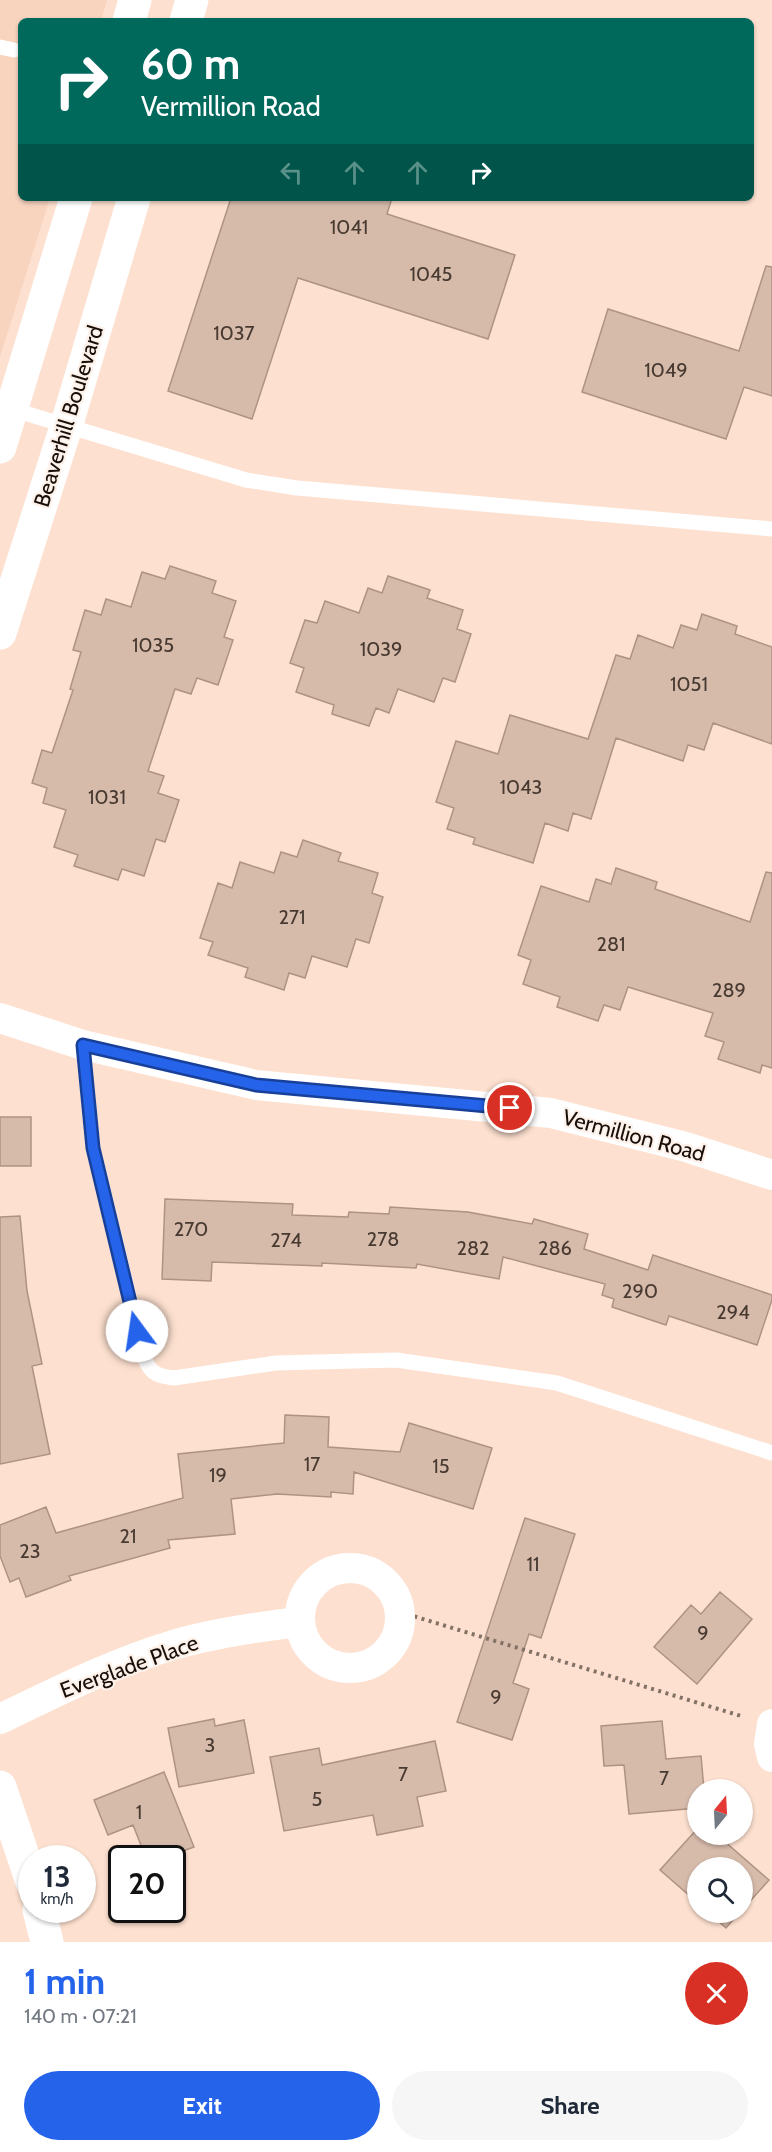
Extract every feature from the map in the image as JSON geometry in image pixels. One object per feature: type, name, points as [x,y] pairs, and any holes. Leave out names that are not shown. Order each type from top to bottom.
[{"type":"street","points":[[130,18],[135,0]]},
{"type":"street","points":[[187,18],[192,0]]},
{"type":"street","points":[[0,447],[6,408],[75,201]]},
{"type":"street","name":"Beaverhill Boulevard","points":[[0,633],[66,427],[133,201]]},
{"type":"street","name":"Vermillion Road","points":[[0,1018],[83,1045],[256,1085],[551,1113],[686,1147],[772,1175]]},
{"type":"street","points":[[353,1568],[370,1572],[384,1581],[395,1595],[400,1612],[400,1628],[394,1643],[384,1656],[371,1664],[355,1669],[339,1668],[318,1657],[303,1638],[299,1622],[301,1605],[308,1589],[320,1577],[336,1570],[353,1568]]},
{"type":"street","name":"Everglade Place","points":[[0,1719],[84,1679],[173,1645],[253,1628],[299,1622]]},
{"type":"street","points":[[772,1725],[769,1744],[772,1757]]},
{"type":"street","points":[[0,1787],[20,1845]]},
{"type":"street","points":[[42,1923],[47,1942]]},
{"type":"lane","points":[[6,408],[246,480],[297,488],[772,529]]},
{"type":"lane","points":[[83,1045],[93,1148],[143,1354],[148,1369],[159,1377],[174,1378],[276,1363],[396,1360],[557,1383],[772,1453]]},
{"type":"path","points":[[400,1612],[772,1725]]},
{"type":"shaded area","points":[[0,0],[107,0],[102,18],[18,18],[18,201],[49,201],[0,357]]},
{"type":"building","points":[[230,201],[391,201],[387,214],[515,255],[488,339],[298,278],[252,419],[168,391]]},
{"type":"building","points":[[766,266],[772,267],[772,396],[744,387],[726,439],[582,392],[608,309],[739,351]]},
{"type":"building","points":[[170,566],[216,581],[212,593],[236,601],[224,637],[233,640],[218,685],[197,678],[191,694],[175,689],[148,771],[164,776],[158,793],[179,800],[165,842],[156,839],[144,876],[122,869],[118,880],[74,866],[78,855],[54,847],[66,810],[43,803],[47,788],[32,783],[42,750],[52,753],[73,690],[70,689],[81,652],[73,650],[85,610],[101,615],[106,599],[131,607],[142,572],[165,579]]},
{"type":"building","points":[[388,576],[430,590],[427,598],[463,610],[457,629],[471,634],[455,682],[443,678],[434,702],[398,689],[389,713],[376,708],[369,726],[332,714],[334,705],[296,692],[304,668],[290,663],[305,620],[317,623],[325,601],[359,613],[368,588],[382,593]]},
{"type":"building","points":[[702,614],[737,626],[735,634],[772,647],[772,744],[713,723],[704,750],[688,745],[683,761],[616,738],[591,819],[573,813],[568,831],[545,823],[533,863],[473,844],[475,838],[447,829],[454,808],[436,802],[456,741],[498,754],[510,715],[588,739],[616,655],[630,659],[638,635],[673,648],[681,625],[697,630]]},
{"type":"building","points":[[303,840],[341,853],[338,861],[378,873],[372,893],[383,897],[369,943],[356,939],[347,967],[312,956],[305,978],[289,973],[284,990],[245,977],[248,968],[208,955],[213,942],[200,938],[218,883],[232,888],[240,862],[274,873],[281,852],[297,857]]},
{"type":"building","points":[[616,868],[657,882],[655,889],[750,922],[766,872],[772,873],[772,1068],[762,1065],[760,1073],[718,1059],[724,1042],[705,1036],[713,1013],[628,987],[620,1010],[604,1005],[598,1021],[557,1007],[560,997],[523,984],[531,960],[518,955],[541,886],[589,902],[596,879],[611,884]]},
{"type":"building","points":[[0,1117],[31,1117],[31,1166],[0,1166]]},
{"type":"building","points":[[165,1199],[293,1204],[292,1215],[348,1217],[349,1212],[389,1214],[390,1207],[468,1212],[532,1224],[534,1219],[588,1234],[584,1249],[648,1270],[653,1255],[772,1295],[772,1300],[757,1345],[669,1316],[666,1325],[612,1307],[614,1299],[602,1295],[605,1284],[503,1257],[499,1279],[417,1264],[416,1268],[322,1263],[322,1266],[212,1262],[211,1281],[162,1279]]},
{"type":"building","points":[[20,1216],[27,1291],[42,1364],[32,1366],[50,1454],[0,1464],[0,1217]]},
{"type":"building","points":[[285,1415],[329,1417],[328,1447],[400,1452],[409,1423],[492,1448],[473,1509],[354,1472],[353,1494],[331,1492],[331,1497],[277,1494],[231,1499],[235,1534],[168,1540],[170,1548],[69,1576],[71,1580],[26,1597],[19,1578],[10,1582],[0,1556],[0,1525],[46,1507],[56,1533],[183,1498],[178,1454],[284,1443]]},
{"type":"building","points":[[525,1518],[575,1534],[541,1638],[529,1634],[513,1683],[529,1689],[512,1740],[457,1722]]},
{"type":"building","points":[[720,1592],[752,1619],[697,1684],[654,1647],[691,1605],[701,1614]]},
{"type":"building","points":[[214,1719],[215,1726],[244,1720],[254,1773],[179,1787],[168,1728]]},
{"type":"building","points":[[662,1721],[666,1759],[701,1756],[703,1779],[687,1779],[687,1809],[629,1814],[624,1765],[604,1766],[601,1726]]},
{"type":"building","points":[[435,1741],[446,1791],[417,1797],[423,1826],[377,1835],[373,1815],[284,1831],[270,1757],[319,1748],[322,1765]]},
{"type":"building","points":[[164,1772],[194,1847],[186,1850],[186,1845],[141,1845],[133,1825],[108,1835],[94,1800]]},
{"type":"building","points":[[687,1840],[687,1845],[729,1845],[742,1857],[687,1857],[687,1893],[660,1870]]},
{"type":"building","points":[[753,1866],[769,1880],[753,1898]]},
{"type":"building","points":[[720,1923],[730,1923],[726,1928]]},
{"type":"route","points":[[137,1331],[93,1148],[83,1045],[256,1085],[510,1108]]}]
